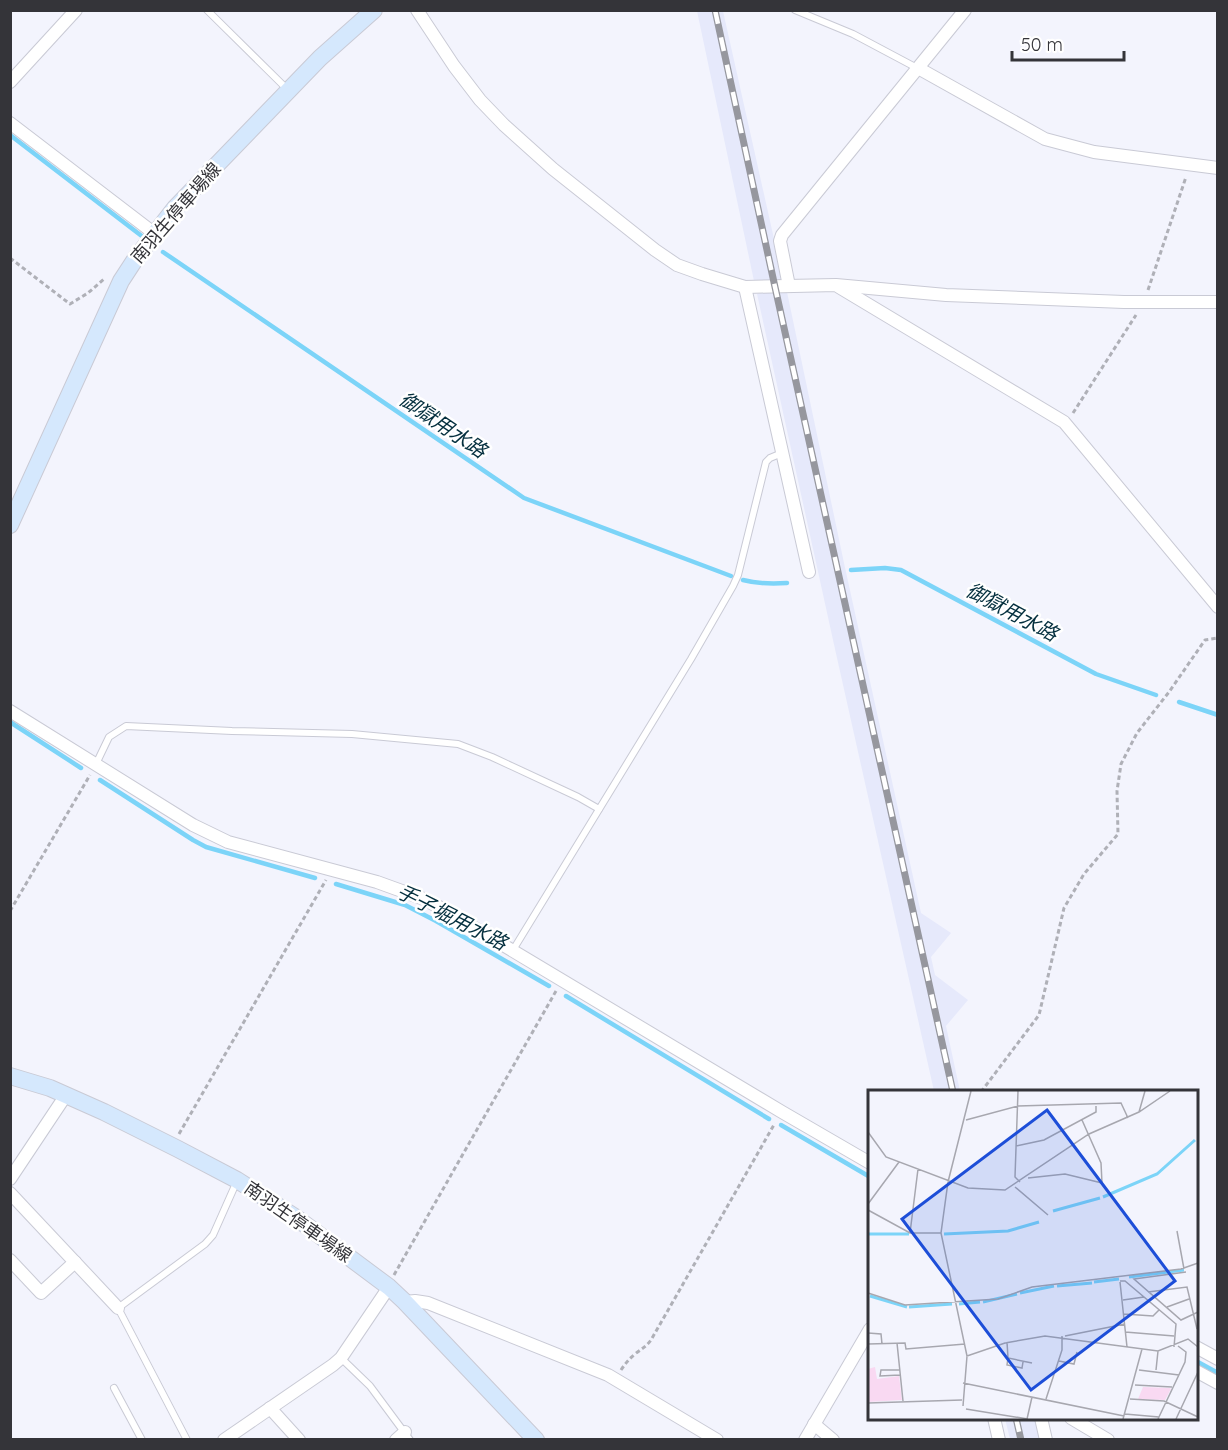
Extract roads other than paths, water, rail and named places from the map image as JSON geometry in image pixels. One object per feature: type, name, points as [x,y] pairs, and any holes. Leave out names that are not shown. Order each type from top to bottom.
[{"type":"main road","name":"南羽生停車場線","points":[[10,525],[121,280],[155,234],[194,188],[290,92],[320,58],[374,10]]},
{"type":"main road","name":"南羽生停車場線","points":[[10,1076],[50,1088],[174,1147],[237,1180],[295,1217],[405,1302],[536,1440]]},
{"type":"street","points":[[10,82],[76,10]]},
{"type":"street","points":[[417,10],[454,66],[480,100],[504,125],[553,169],[677,265],[745,287],[836,285],[946,295],[1144,302],[1218,302]]},
{"type":"street","points":[[789,285],[780,241],[782,235],[965,10]]},
{"type":"street","points":[[918,68],[1045,139],[1094,152],[1218,168]]},
{"type":"street","points":[[10,123],[155,234]]},
{"type":"street","points":[[836,285],[1066,425],[1218,608]]},
{"type":"street","points":[[745,287],[809,572]]},
{"type":"street","points":[[10,711],[193,825],[228,842],[377,882],[424,899],[868,1162]]},
{"type":"street","points":[[10,1179],[66,1095]]},
{"type":"street","points":[[10,1192],[118,1308]]},
{"type":"street","points":[[10,1260],[41,1293],[75,1262]]},
{"type":"street","points":[[224,1440],[341,1358],[388,1287]]},
{"type":"street","points":[[405,1302],[428,1303],[608,1375],[717,1440]]},
{"type":"street","points":[[805,1440],[868,1335]]},
{"type":"street","points":[[1198,1348],[1218,1359]]},
{"type":"street","points":[[1198,1372],[1218,1383]]},
{"type":"street","points":[[270,1408],[299,1440]]},
{"type":"street","points":[[994,1420],[999,1440]]},
{"type":"street","points":[[1041,1420],[1046,1440]]},
{"type":"street","points":[[1073,1420],[1108,1440]]},
{"type":"street","points":[[814,1424],[833,1440]]},
{"type":"lane","points":[[207,10],[290,92]]},
{"type":"lane","points":[[795,10],[853,34],[918,68]]},
{"type":"lane","points":[[513,951],[733,586],[738,575],[766,462],[782,453]]},
{"type":"lane","points":[[96,764],[109,737],[126,726],[352,734],[458,744],[492,757],[599,809]]},
{"type":"lane","points":[[187,1440],[118,1308],[205,1244],[213,1235],[237,1180]]},
{"type":"lane","points":[[341,1358],[370,1386],[404,1437]]},
{"type":"lane","points":[[114,1388],[142,1440]]},
{"type":"waterway","name":"御獄用水路","points":[[10,135],[143,237]]},
{"type":"waterway","name":"御獄用水路","points":[[163,252],[524,498],[731,576]]},
{"type":"waterway","name":"御獄用水路","points":[[851,570],[885,568],[901,570],[1096,674],[1156,695]]},
{"type":"waterway","name":"御獄用水路","points":[[743,580],[787,583]]},
{"type":"waterway","name":"御獄用水路","points":[[1179,702],[1218,715]]},
{"type":"waterway","name":"手子堀用水路","points":[[10,722],[81,768]]},
{"type":"waterway","name":"手子堀用水路","points":[[100,780],[206,847],[315,878]]},
{"type":"waterway","name":"手子堀用水路","points":[[336,884],[405,905],[549,986]]},
{"type":"waterway","name":"手子堀用水路","points":[[566,996],[769,1119]]},
{"type":"waterway","name":"手子堀用水路","points":[[781,1125],[868,1176]]},
{"type":"waterway","name":"手子堀用水路","points":[[1198,1362],[1218,1373]]},
{"type":"railway","points":[[715,10],[953,1090]]},
{"type":"railway","points":[[1016,1420],[1021,1440]]}]
